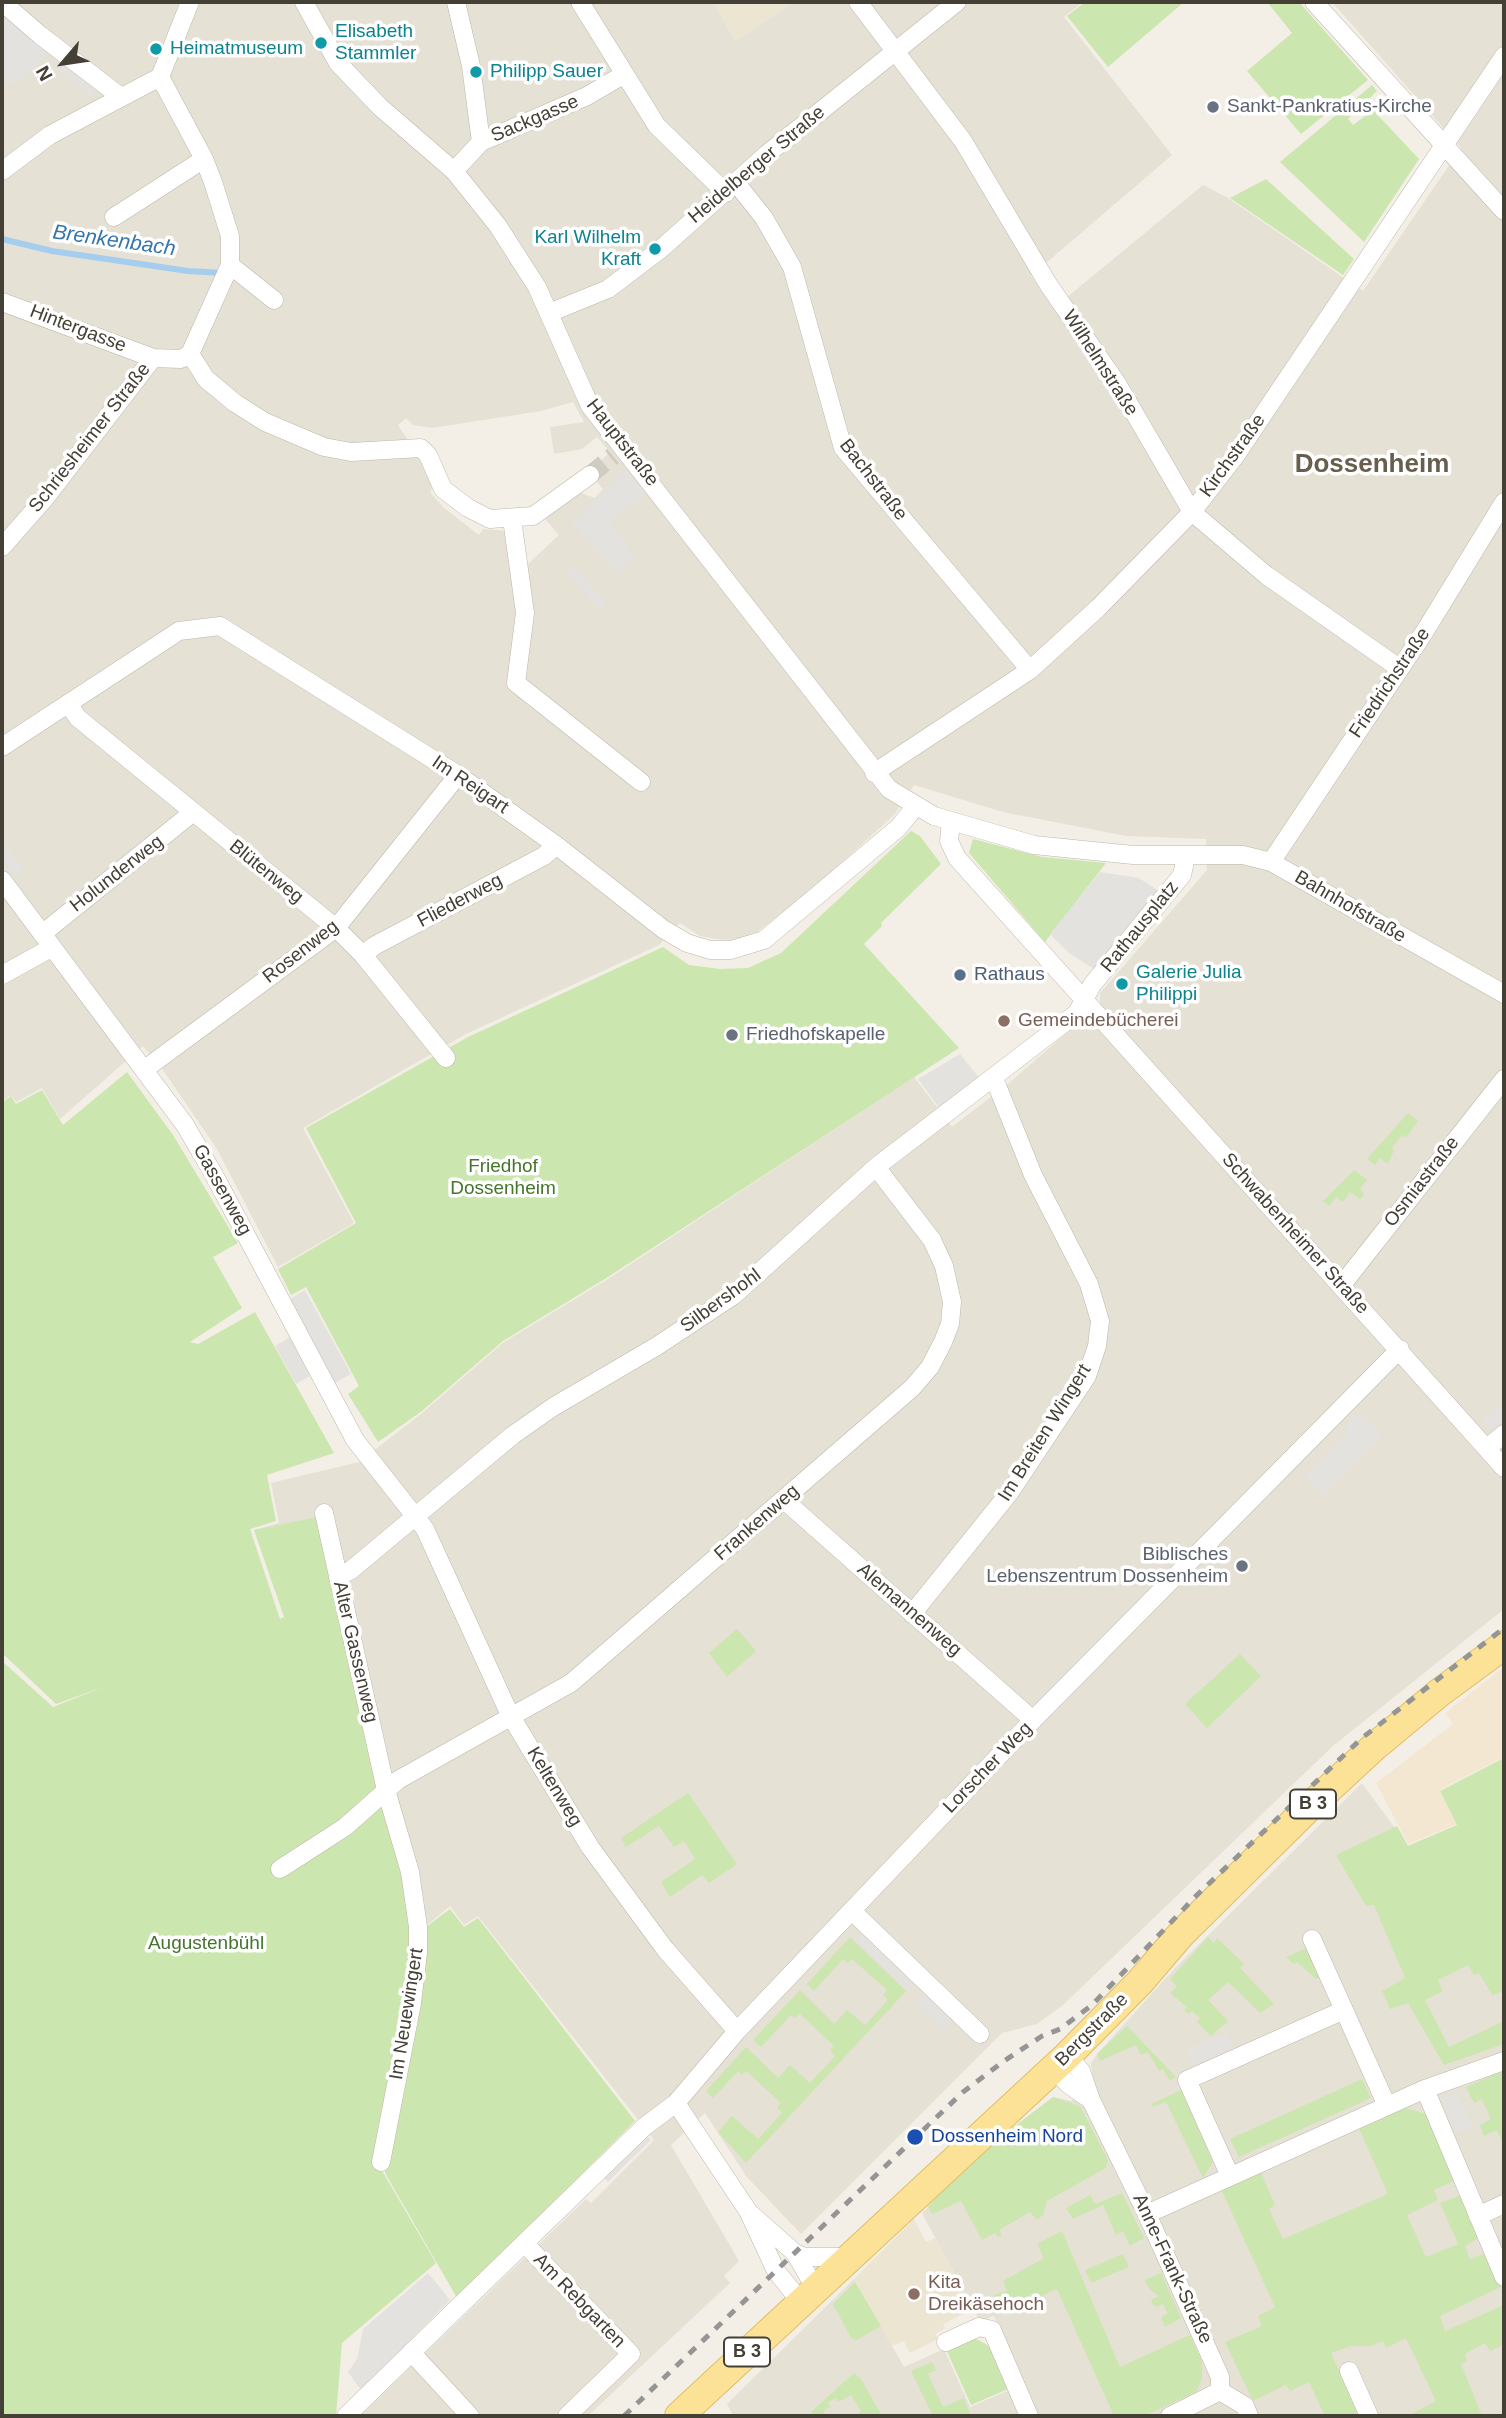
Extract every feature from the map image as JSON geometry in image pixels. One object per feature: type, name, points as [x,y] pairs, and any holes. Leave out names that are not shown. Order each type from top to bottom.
[{"type":"main road","name":"Bergstraße","points":[[678,2416],[1060,2062],[1140,1982],[1181,1934],[1374,1746],[1504,1645]]},
{"type":"street","points":[[8,2],[10,9],[30,26],[121,97]]},
{"type":"street","points":[[2,172],[50,135],[160,77],[190,2]]},
{"type":"street","name":"Hauptstraße","points":[[304,2],[338,63],[380,107],[454,171],[504,236],[537,287],[590,405],[618,451],[874,773],[889,789],[915,807],[951,822]]},
{"type":"street","points":[[456,2],[471,66],[481,142]]},
{"type":"street","name":"Bachstraße","points":[[580,2],[656,126],[764,218],[792,267],[843,448],[1030,670]]},
{"type":"street","name":"Wilhelmstraße","points":[[858,2],[963,141],[1048,284],[1118,385],[1192,512],[1215,528],[1266,575],[1399,668]]},
{"type":"street","name":"Heidelberger Straße","points":[[549,313],[608,289],[732,188],[767,154],[957,2]]},
{"type":"street","points":[[1314,2],[1504,211]]},
{"type":"street","name":"Kirchstraße","points":[[874,773],[1030,670],[1098,608],[1192,512],[1237,455],[1371,258],[1443,143],[1504,56]]},
{"type":"street","name":"Sackgasse","points":[[454,171],[481,142],[587,96],[623,75]]},
{"type":"street","points":[[160,77],[204,159],[230,236],[230,265],[190,354],[206,379],[235,403],[265,422],[324,447],[351,452],[388,452],[414,447],[425,451],[438,481],[453,498],[490,519],[512,519],[541,512],[590,475]]},
{"type":"street","points":[[114,217],[204,159]]},
{"type":"street","points":[[230,265],[274,300]]},
{"type":"street","name":"Hintergasse","points":[[2,302],[153,358]]},
{"type":"street","name":"Schriesheimer Straße","points":[[2,547],[46,497],[153,358],[181,359],[190,354]]},
{"type":"street","name":"Friedrichstraße","points":[[1271,862],[1504,502]]},
{"type":"street","points":[[512,519],[520,554],[526,613],[516,682],[641,782]]},
{"type":"street","name":"Im Reigart","points":[[2,747],[179,631],[219,626],[458,775],[556,845],[663,929],[687,943],[710,950],[731,950],[764,940],[788,923],[898,828],[915,807]]},
{"type":"street","name":"Blütenweg","points":[[68,704],[78,718],[336,928],[363,955],[446,1058]]},
{"type":"street","name":"Rosenweg","points":[[145,1069],[336,928],[458,775]]},
{"type":"street","name":"Holunderweg","points":[[2,975],[46,941],[192,813]]},
{"type":"street","points":[[951,822],[949,841],[957,858],[1086,1002]]},
{"type":"street","name":"Rathausplatz","points":[[951,822],[1065,850],[1186,857],[1182,875],[1092,985],[1086,1002]]},
{"type":"street","name":"Fliederweg","points":[[363,955],[374,946],[544,856],[556,845]]},
{"type":"street","name":"Bahnhofstraße","points":[[1186,857],[1243,855],[1271,862],[1504,994]]},
{"type":"street","name":"Gassenweg","points":[[2,880],[145,1069],[214,1173],[355,1440],[417,1516]]},
{"type":"street","name":"Silbershohl","points":[[338,1577],[351,1570],[513,1435],[553,1407],[657,1346],[734,1295],[876,1167],[1077,1013],[1086,1002]]},
{"type":"street","name":"Schwabenheimer Straße","points":[[1086,1002],[1504,1468]]},
{"type":"street","name":"Im Breiten Wingert","points":[[912,1614],[1010,1492],[1087,1376],[1097,1346],[1100,1321],[1089,1284],[1033,1175],[993,1079]]},
{"type":"street","name":"Osmiastraße","points":[[1341,1286],[1504,1079]]},
{"type":"street","name":"Frankenweg","points":[[387,1790],[398,1780],[571,1682],[912,1388],[930,1367],[950,1324],[952,1302],[944,1266],[932,1240],[876,1167]]},
{"type":"street","name":"Lorscher Weg","points":[[676,2103],[737,2031],[1033,1720],[1400,1349]]},
{"type":"street","points":[[1487,1448],[1504,1434]]},
{"type":"street","name":"Alemannenweg","points":[[784,1500],[1033,1720]]},
{"type":"street","name":"Alter Gassenweg","points":[[324,1513],[387,1790]]},
{"type":"street","name":"Keltenweg","points":[[417,1516],[510,1715],[590,1847],[665,1949],[737,2031]]},
{"type":"street","points":[[280,1869],[345,1828],[387,1790]]},
{"type":"street","name":"Im Neuewingert","points":[[381,2162],[418,1953],[410,1872],[387,1790]]},
{"type":"street","points":[[852,1911],[981,2034]]},
{"type":"street","points":[[1312,1939],[1387,2106]]},
{"type":"street","points":[[1230,2176],[1187,2080],[1344,2011]]},
{"type":"street","points":[[1147,2214],[1425,2089],[1504,2061]]},
{"type":"street","name":"Anne-Frank-Straße","points":[[1060,2062],[1068,2084],[1091,2100],[1147,2214],[1220,2377],[1220,2391]]},
{"type":"street","points":[[1425,2089],[1504,2277]]},
{"type":"street","points":[[676,2103],[748,2211],[770,2261],[808,2295]]},
{"type":"street","name":"Am Rebgarten","points":[[346,2416],[644,2127],[676,2103]]},
{"type":"street","points":[[1478,2216],[1504,2204]]},
{"type":"street","points":[[748,2211],[795,2253],[805,2257],[848,2257]]},
{"type":"street","name":"Am Rebgarten","points":[[525,2244],[631,2354],[567,2416]]},
{"type":"street","points":[[795,2253],[808,2295]]},
{"type":"street","points":[[946,2342],[979,2327],[992,2330],[1029,2416]]},
{"type":"street","points":[[411,2352],[470,2416]]},
{"type":"street","points":[[1349,2371],[1369,2416]]},
{"type":"street","points":[[1170,2416],[1220,2391],[1245,2406],[1249,2416]]},
{"type":"shaded area","points":[[2,2],[714,2],[735,41],[794,2],[1083,2],[1064,17],[1172,155],[1031,276],[1054,308],[1203,185],[1228,198],[1363,291],[1461,148],[1332,2],[1504,2],[1504,1609],[1333,1746],[1063,2005],[1037,2024],[1002,2033],[801,2234],[746,2176],[705,2113],[671,2145],[739,2261],[724,2276],[730,2283],[588,2416],[360,2416],[586,2199],[591,2203],[654,2140],[478,1916],[464,1925],[450,1906],[426,1926],[397,1807],[280,1599],[254,1530],[279,1523],[271,1483],[359,1462],[421,1414],[504,1342],[608,1279],[914,1077],[952,1127],[1009,1083],[1100,1004],[1100,993],[1207,870],[1206,839],[1126,836],[1003,812],[914,785],[894,815],[816,886],[757,932],[734,940],[716,939],[700,936],[680,923],[659,945],[466,1034],[303,1128],[354,1223],[278,1267],[217,1149],[163,1070],[143,1046],[60,1119],[42,1088],[16,1102],[11,1095],[2,1102]],"holes":[[[573,402],[584,422],[550,427],[554,454],[582,449],[597,437],[610,452],[588,472],[603,489],[595,498],[575,491],[545,519],[559,535],[528,564],[513,560],[508,531],[483,529],[479,535],[443,507],[430,492],[433,486],[398,425],[406,418],[413,425],[432,428],[541,411]]]},
{"type":"shaded area","points":[[714,2],[794,2],[735,41]]},
{"type":"shaded area","points":[[2,14],[49,54],[27,76],[4,87]]},
{"type":"shaded area","points":[[63,55],[101,86],[92,98],[54,66]]},
{"type":"shaded area","points":[[625,470],[647,493],[609,522],[636,557],[619,575],[571,523]]},
{"type":"shaded area","points":[[574,566],[607,602],[599,609],[566,573]]},
{"type":"shaded area","points":[[2,838],[24,869],[15,879],[2,861]]},
{"type":"shaded area","points":[[1100,872],[1139,878],[1160,892],[1094,969],[1069,953],[1050,934]]},
{"type":"shaded area","points":[[960,1054],[980,1079],[940,1109],[918,1079]]},
{"type":"shaded area","points":[[305,1290],[351,1374],[335,1383],[290,1299]]},
{"type":"shaded area","points":[[290,1337],[310,1376],[296,1384],[275,1346]]},
{"type":"shaded area","points":[[1504,1402],[1504,1419],[1489,1431],[1480,1421]]},
{"type":"shaded area","points":[[1358,1412],[1382,1436],[1322,1496],[1304,1477],[1349,1431],[1344,1425]]},
{"type":"shaded area","points":[[1504,1667],[1504,1757],[1439,1790],[1457,1824],[1408,1844],[1376,1783],[1453,1724],[1445,1713]]},
{"type":"shaded area","points":[[1504,1758],[1504,2416],[733,2416],[727,2404],[854,2279],[904,2367],[944,2349],[970,2407],[1023,2384],[994,2316],[980,2321],[922,2213],[998,2139],[1053,2097],[1071,2101],[1093,2084],[1091,2063],[1098,2053],[1175,1968],[1362,1783],[1408,1846],[1458,1825]]},
{"type":"shaded area","points":[[863,1931],[916,1982],[906,1991],[854,1939]]},
{"type":"shaded area","points":[[926,1993],[953,2021],[943,2031],[916,2003]]},
{"type":"shaded area","points":[[1227,2033],[1234,2049],[1192,2066],[1186,2049]]},
{"type":"shaded area","points":[[1457,2092],[1473,2126],[1456,2134],[1440,2099]]},
{"type":"shaded area","points":[[646,2135],[651,2140],[608,2182],[603,2177]]},
{"type":"shaded area","name":"Kita Dreikäsehoch","points":[[914,2219],[926,2242],[936,2238],[973,2309],[943,2324],[945,2328],[935,2334],[938,2339],[910,2353],[904,2341],[892,2346],[854,2279]]},
{"type":"shaded area","points":[[428,2273],[450,2300],[361,2390],[348,2372],[357,2359],[363,2329]]},
{"type":"green space","points":[[1085,2],[1184,2],[1108,67],[1067,16]]},
{"type":"green space","points":[[1299,2],[1368,80],[1301,134],[1247,71],[1292,33],[1268,3]]},
{"type":"green space","points":[[1372,85],[1377,91],[1348,119],[1353,125],[1373,110],[1419,159],[1364,242],[1280,162]]},
{"type":"green space","points":[[1266,179],[1354,259],[1343,275],[1230,198]]},
{"type":"green space","name":"Friedhof Dossenheim","points":[[911,831],[920,836],[941,864],[881,923],[882,926],[864,944],[959,1048],[608,1277],[503,1341],[422,1411],[378,1442],[348,1394],[359,1386],[306,1287],[291,1295],[278,1269],[356,1223],[306,1128],[468,1037],[663,947],[689,965],[720,969],[748,968],[781,953]]},
{"type":"green space","points":[[973,839],[1042,857],[1106,863],[1045,942],[969,853]]},
{"type":"green space","name":"Augustenbühl","points":[[127,1072],[173,1135],[238,1243],[213,1257],[242,1308],[190,1342],[198,1344],[255,1312],[334,1453],[267,1475],[276,1521],[250,1529],[280,1619],[284,1617],[254,1530],[317,1517],[411,1904],[412,1963],[378,2164],[436,2263],[342,2343],[336,2416],[2,2416],[2,1661],[53,1707],[103,1687],[56,1704],[2,1653],[2,1103],[11,1096],[16,1104],[42,1090],[63,1125]]},
{"type":"green space","points":[[1408,1113],[1418,1121],[1406,1137],[1402,1135],[1392,1148],[1394,1150],[1388,1164],[1379,1158],[1375,1165],[1367,1159]]},
{"type":"green space","points":[[1354,1170],[1367,1180],[1360,1189],[1364,1194],[1360,1199],[1350,1192],[1343,1202],[1336,1197],[1329,1206],[1323,1201]]},
{"type":"green space","points":[[737,1629],[756,1651],[727,1677],[709,1653]]},
{"type":"green space","points":[[1240,1654],[1261,1676],[1207,1728],[1185,1704]]},
{"type":"green space","points":[[1504,1758],[1504,1990],[1493,1996],[1479,1973],[1474,1975],[1468,1965],[1438,1980],[1443,1991],[1425,2000],[1449,2047],[1504,2021],[1504,2044],[1444,2065],[1408,2003],[1390,2009],[1382,1991],[1405,1978],[1374,1905],[1366,1906],[1336,1855],[1397,1826],[1408,1846],[1457,1825],[1440,1791]]},
{"type":"green space","points":[[688,1793],[737,1864],[709,1883],[702,1875],[670,1897],[661,1882],[695,1859],[684,1841],[674,1847],[659,1826],[626,1847],[621,1838]]},
{"type":"green space","points":[[450,1909],[464,1927],[478,1918],[635,2121],[457,2298],[385,2173],[410,2055],[427,1941],[426,1927]]},
{"type":"green space","points":[[850,1937],[906,1991],[746,2163],[718,2132],[732,2116],[758,2139],[782,2113],[777,2107],[781,2103],[746,2071],[742,2075],[738,2071],[713,2098],[706,2091],[746,2047],[778,2078],[790,2065],[810,2083],[835,2056],[830,2050],[834,2046],[800,2014],[795,2018],[791,2015],[761,2047],[753,2040],[800,1990],[834,2024],[847,2010],[865,2025],[888,2000],[883,1995],[887,1990],[852,1959],[848,1963],[843,1959],[814,1991],[807,1984]]},
{"type":"green space","points":[[1208,1937],[1214,1943],[1217,1938],[1244,1964],[1240,1968],[1274,2004],[1260,2013],[1228,1982],[1208,2000],[1228,2021],[1211,2036],[1197,2022],[1200,2018],[1192,2011],[1189,2014],[1184,2011],[1187,2007],[1170,1993],[1177,1986],[1170,1979]]},
{"type":"green space","points":[[1309,1947],[1322,1976],[1316,1979],[1297,1962],[1294,1964],[1286,1957]]},
{"type":"green space","points":[[1127,2026],[1176,2077],[1170,2081],[1163,2069],[1159,2071],[1148,2052],[1141,2055],[1136,2045],[1100,2061],[1097,2054]]},
{"type":"green space","points":[[1504,2070],[1504,2146],[1497,2130],[1484,2136],[1480,2125],[1491,2119],[1482,2099],[1474,2103],[1466,2087]]},
{"type":"green space","points":[[1362,2079],[1371,2098],[1239,2157],[1230,2139]]},
{"type":"green space","points":[[1181,2090],[1213,2162],[1203,2178],[1166,2102],[1153,2107],[1151,2104]]},
{"type":"green space","points":[[1053,2097],[1080,2106],[1108,2160],[1106,2168],[1047,2201],[1043,2215],[1037,2220],[1030,2212],[999,2230],[1002,2236],[998,2237],[995,2233],[982,2240],[961,2201],[932,2214],[928,2206],[957,2177],[998,2139]]},
{"type":"green space","points":[[1403,2107],[1426,2114],[1454,2181],[1434,2190],[1438,2200],[1407,2215],[1426,2257],[1458,2244],[1440,2203],[1461,2195],[1480,2237],[1465,2246],[1470,2259],[1486,2253],[1501,2287],[1440,2316],[1445,2331],[1504,2305],[1504,2344],[1490,2351],[1485,2343],[1465,2354],[1467,2361],[1461,2364],[1482,2416],[1408,2416],[1436,2401],[1406,2338],[1386,2348],[1383,2341],[1371,2346],[1351,2346],[1331,2353],[1360,2416],[1325,2416],[1309,2382],[1290,2391],[1286,2385],[1253,2401],[1225,2342],[1262,2326],[1258,2316],[1275,2307],[1221,2189],[1261,2173],[1275,2205],[1269,2209],[1283,2239],[1388,2194],[1359,2128]]},
{"type":"green space","points":[[1122,2193],[1144,2238],[1130,2246],[1123,2231],[1116,2235],[1103,2205],[1073,2219],[1066,2208],[1090,2195],[1095,2204]]},
{"type":"green space","points":[[1062,2231],[1120,2367],[1190,2335],[1202,2362],[1202,2379],[1196,2392],[1144,2416],[1114,2416],[1057,2289],[1003,2313],[994,2295],[1007,2291],[1003,2281],[1044,2258],[1037,2244]]},
{"type":"green space","points":[[1123,2254],[1129,2267],[1091,2283],[1085,2270]]},
{"type":"green space","points":[[1161,2273],[1181,2318],[1165,2327],[1161,2318],[1168,2313],[1163,2304],[1156,2307],[1153,2305],[1151,2300],[1159,2296],[1150,2290],[1145,2280]]},
{"type":"green space","points":[[855,2282],[881,2326],[857,2340],[851,2338],[833,2304]]},
{"type":"green space","points":[[973,2337],[989,2346],[1008,2389],[971,2405],[946,2349]]},
{"type":"green space","points":[[932,2362],[936,2370],[928,2374],[943,2407],[964,2398],[971,2416],[933,2416],[911,2371]]},
{"type":"green space","points":[[854,2373],[861,2379],[882,2416],[857,2416],[861,2411],[851,2395],[838,2402],[836,2398],[828,2402],[830,2407],[823,2411],[825,2416],[814,2416],[811,2412]]},
{"type":"waterway","name":"Brenkenbach","points":[[2,239],[52,251],[188,271],[223,273]]},
{"type":"tunnel","points":[[590,475],[613,456]]},
{"type":"railway","points":[[624,2416],[963,2092],[1004,2061],[1042,2036],[1060,2029],[1092,2005],[1198,1894],[1362,1738],[1504,1628]]},
{"type":"place","name":"Elisabeth Stammler","points":[[321,43]]},
{"type":"place","name":"Heimatmuseum","points":[[156,49]]},
{"type":"place","name":"Philipp Sauer","points":[[476,72]]},
{"type":"place","name":"Sankt-Pankratius-Kirche","points":[[1213,107]]},
{"type":"place","name":"Karl Wilhelm Kraft","points":[[655,249]]},
{"type":"place","name":"Rathaus","points":[[960,975]]},
{"type":"place","name":"Galerie Julia Philippi","points":[[1122,984]]},
{"type":"place","name":"Gemeindebücherei","points":[[1004,1021]]},
{"type":"place","name":"Friedhofskapelle","points":[[732,1035]]},
{"type":"place","name":"Biblisches Lebenszentrum Dossenheim","points":[[1242,1566]]},
{"type":"place","name":"Dossenheim Nord","points":[[915,2137]]},
{"type":"place","name":"Kita Dreikäsehoch","points":[[914,2294]]},
{"type":"district","name":"Dossenheim","points":[[1372,465]]}]
